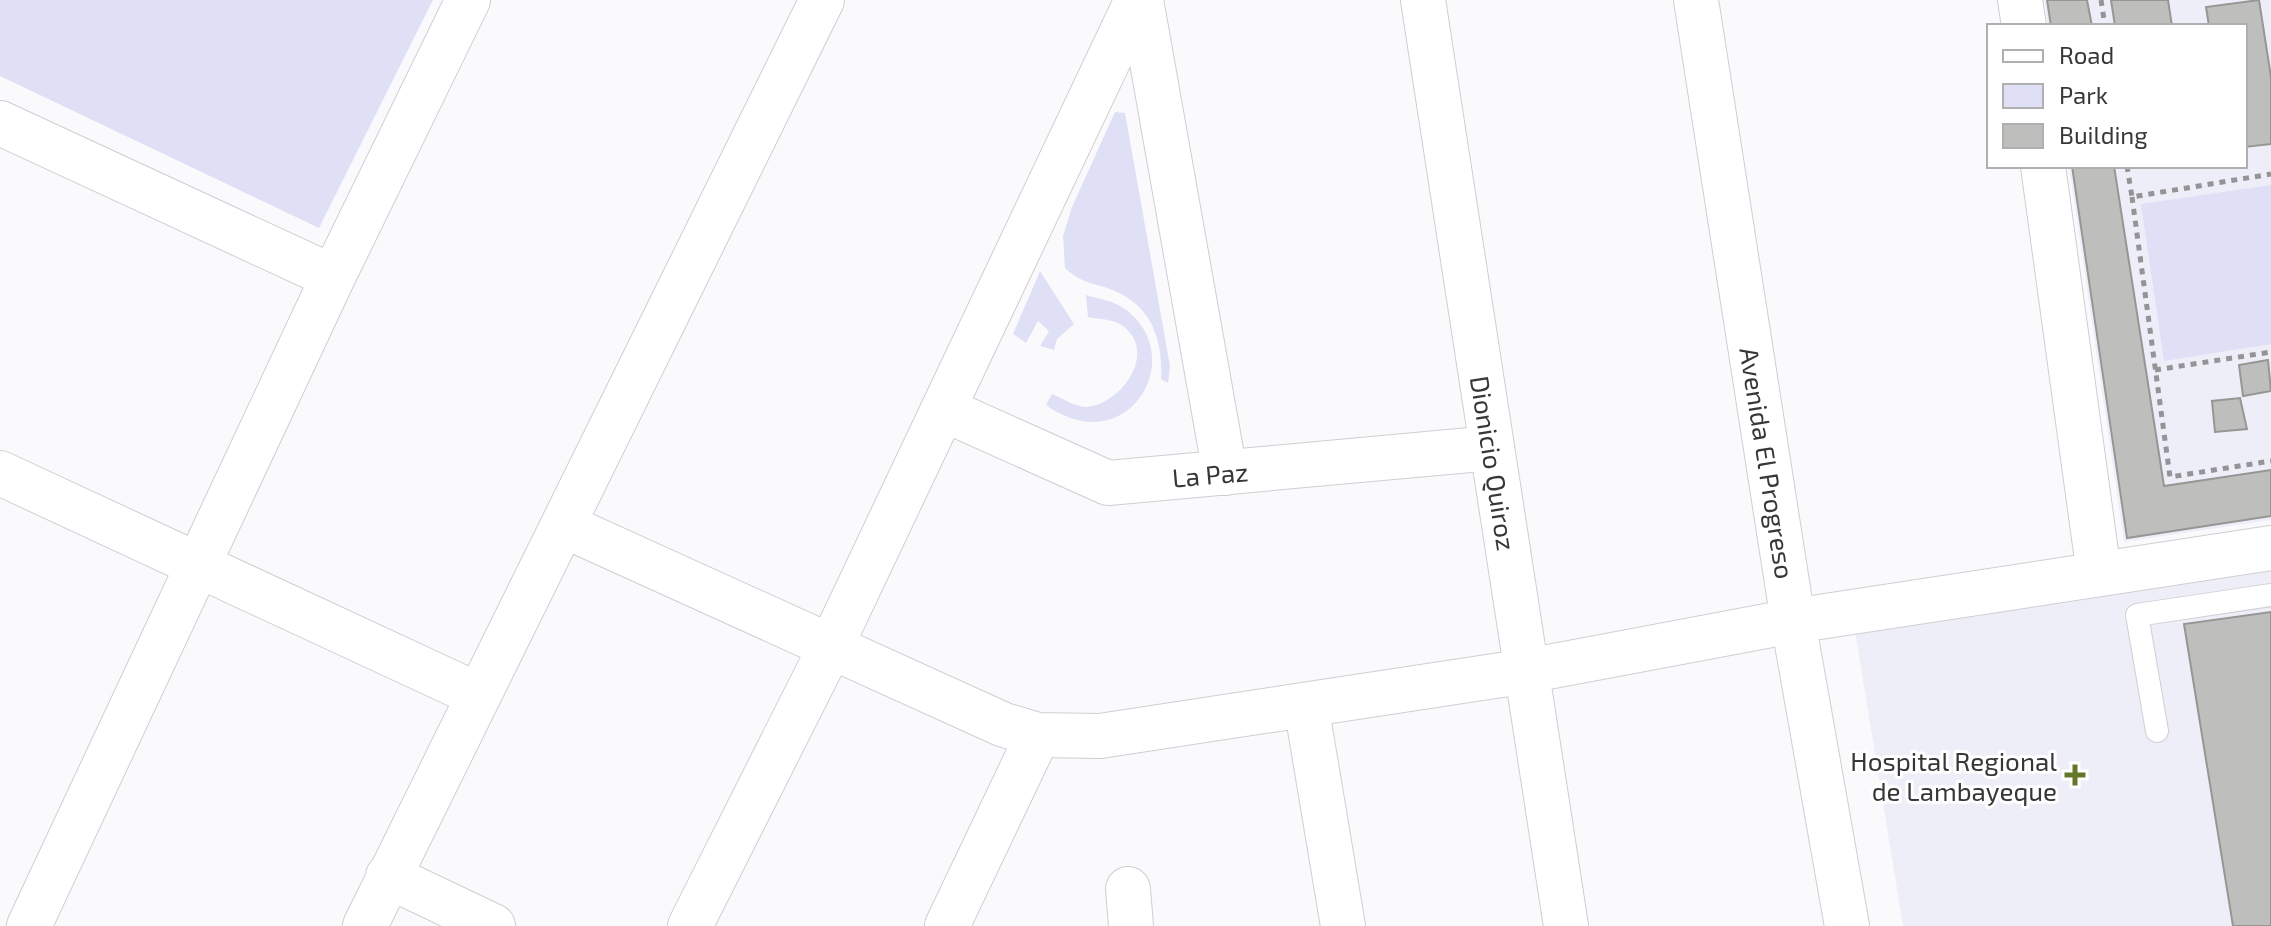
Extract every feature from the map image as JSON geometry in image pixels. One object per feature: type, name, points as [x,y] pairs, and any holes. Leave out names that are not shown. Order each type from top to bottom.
[{"type":"street","points":[[29,926],[333,277],[468,0]]},
{"type":"street","points":[[365,926],[822,0]]},
{"type":"street","points":[[690,926],[831,646],[1139,0]]},
{"type":"street","points":[[1139,0],[1225,473]]},
{"type":"street","name":"Dionicio Quiroz","points":[[1423,0],[1566,926]]},
{"type":"street","name":"Avenida El Progreso","points":[[1696,0],[1793,621],[1847,926]]},
{"type":"street","points":[[2020,0],[2024,24]]},
{"type":"street","points":[[0,123],[333,277]]},
{"type":"street","points":[[2043,168],[2099,574]]},
{"type":"street","name":"La Paz","points":[[943,409],[1108,483],[1492,448]]},
{"type":"street","points":[[0,473],[478,695]]},
{"type":"street","points":[[563,525],[1004,725],[1038,735],[1100,736],[1527,671],[1793,621],[2271,548]]},
{"type":"street","points":[[1306,705],[1343,926]]},
{"type":"street","points":[[947,926],[1038,735]]},
{"type":"street","points":[[388,876],[493,926]]},
{"type":"lane","points":[[2157,731],[2137,615],[2271,595]]},
{"type":"path","points":[[2101,0],[2105,24]]},
{"type":"path","points":[[2127,168],[2170,477],[2271,461]]},
{"type":"path","points":[[2132,197],[2271,174]]},
{"type":"path","points":[[2155,370],[2271,352]]},
{"type":"shaded area","points":[[2044,0],[2271,0],[2271,520],[2124,542],[2069,168],[2247,168],[2247,24],[2048,24]]},
{"type":"shaded area","name":"Hospital Regional de Lambayeque","points":[[2271,562],[2271,926],[1903,926],[1854,625]]},
{"type":"green space","points":[[0,0],[433,0],[319,228],[0,76]]},
{"type":"green space","points":[[1115,112],[1125,113],[1170,366],[1168,383],[1161,379],[1160,353],[1154,330],[1141,310],[1121,294],[1079,278],[1065,268],[1063,236],[1072,207]]},
{"type":"green space","points":[[2271,185],[2271,344],[2164,361],[2141,204]]},
{"type":"green space","points":[[1040,271],[1074,324],[1057,339],[1054,350],[1040,346],[1049,331],[1038,321],[1026,343],[1013,334]]},
{"type":"green space","points":[[1086,295],[1122,307],[1142,327],[1151,350],[1151,374],[1141,395],[1125,412],[1103,421],[1076,420],[1046,405],[1052,394],[1082,407],[1100,404],[1113,396],[1132,373],[1137,359],[1131,333],[1118,323],[1088,317]]},
{"type":"building","points":[[2047,0],[2087,0],[2092,24],[2051,24]]},
{"type":"building","points":[[2111,0],[2168,0],[2172,24],[2115,24]]},
{"type":"building","points":[[2259,0],[2271,77],[2271,144],[2247,147],[2247,24],[2209,24],[2206,7]]},
{"type":"building","points":[[2072,168],[2114,168],[2164,486],[2271,470],[2271,516],[2127,538]]},
{"type":"building","points":[[2268,360],[2271,391],[2243,396],[2239,365]]},
{"type":"building","points":[[2240,398],[2247,429],[2215,432],[2212,401]]},
{"type":"building","points":[[2271,612],[2271,926],[2233,926],[2184,624]]},
{"type":"place","name":"Hospital Regional de Lambayeque","points":[[2075,775]]}]
